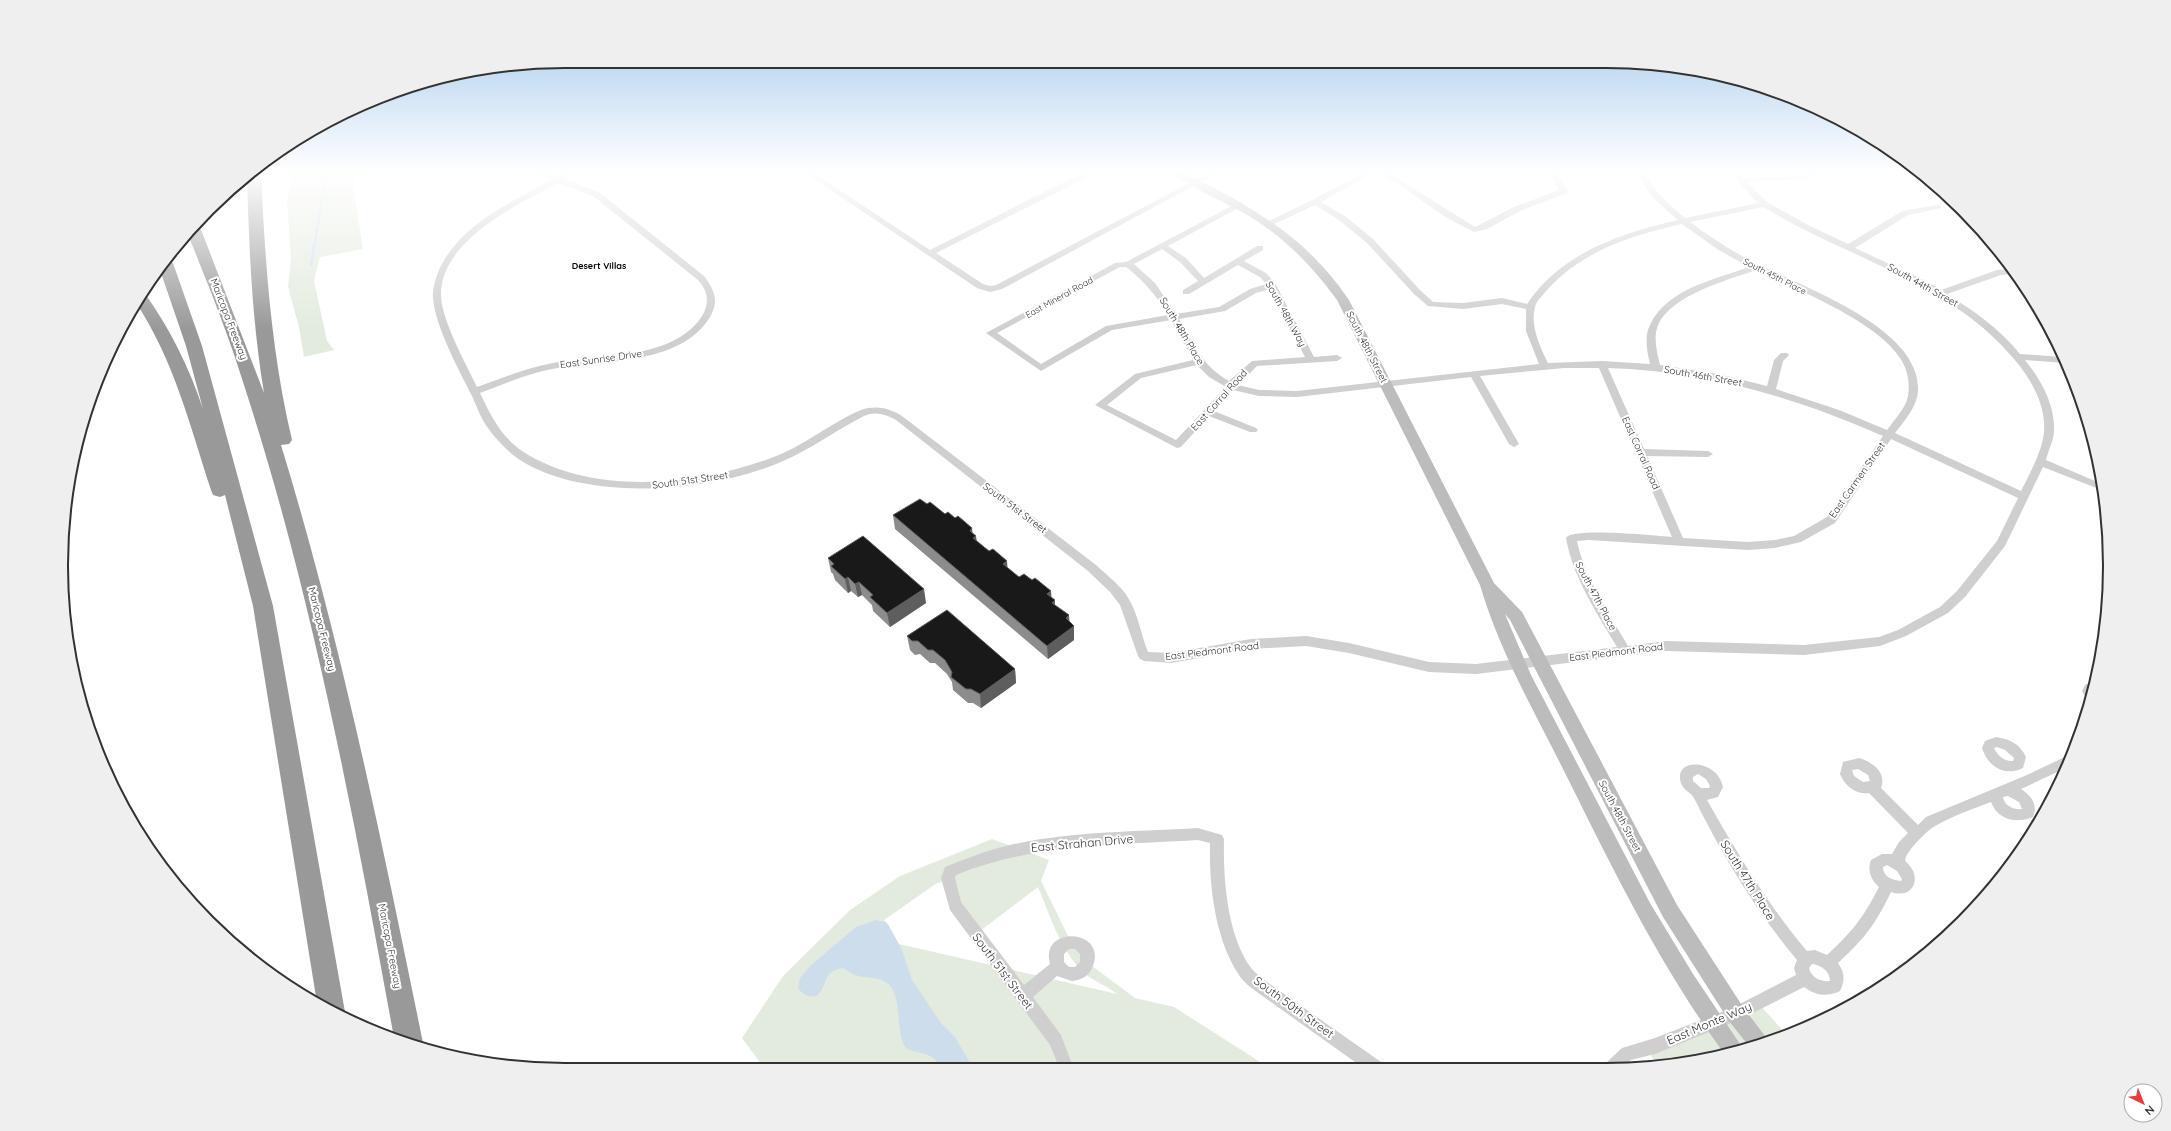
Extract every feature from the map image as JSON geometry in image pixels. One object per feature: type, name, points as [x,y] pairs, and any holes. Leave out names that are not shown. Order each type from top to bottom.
[{"type":"highway","points":[[255,224],[263,328],[274,403],[303,513],[311,587]]},
{"type":"highway","name":"Maricopa Freeway","points":[[195,233],[236,335],[260,407],[311,587],[336,686],[361,800],[409,1038]]},
{"type":"highway","points":[[167,269],[194,346],[215,420],[263,606],[331,1004]]},
{"type":"highway","points":[[144,303],[152,314],[174,352],[222,496],[233,539],[263,606]]},
{"type":"main road","name":"South 48th Street","points":[[1270,224],[1307,254],[1343,300],[1488,585],[1496,616],[1645,914],[1713,1024],[1731,1047]]},
{"type":"main road","name":"South 48th Street","points":[[1488,585],[1516,616],[1670,911],[1736,1014],[1757,1039]]},
{"type":"street","name":"South 51st Street","points":[[482,224],[450,257],[442,274],[437,297],[442,318],[492,427],[501,439],[516,452],[552,471],[582,480],[625,486],[683,483],[736,473],[790,454],[864,413],[878,410],[892,414],[1092,568],[1121,596],[1135,628],[1137,641],[1144,656]]},
{"type":"street","name":"East Sunrise Drive","points":[[475,391],[553,366],[620,357],[663,348],[676,342],[696,329],[707,315],[711,305],[712,295],[710,287],[635,224]]},
{"type":"street","points":[[886,224],[980,286],[990,290],[1117,224]]},
{"type":"street","points":[[930,253],[987,224]]},
{"type":"street","name":"East Mineral Road","points":[[1175,317],[1109,328],[1041,368],[991,333],[1112,268],[1128,264],[1204,224]]},
{"type":"street","points":[[1349,224],[1370,241],[1417,292],[1431,304],[1463,306],[1502,301],[1530,307]]},
{"type":"street","points":[[1461,224],[1474,230],[1490,224]]},
{"type":"street","points":[[1544,366],[1532,337],[1530,307],[1545,284],[1570,263],[1630,235],[1673,224]]},
{"type":"street","name":"South 45th Place","points":[[1688,224],[1726,251],[1866,324]]},
{"type":"street","name":"South 44th Street","points":[[1799,224],[1850,247],[1941,293],[1993,330],[2018,357],[2041,392],[2048,413],[2049,432],[2040,462],[2023,496]]},
{"type":"street","points":[[1850,247],[1888,224]]},
{"type":"street","points":[[1164,246],[1183,260],[1203,282]]},
{"type":"street","points":[[1186,292],[1260,248]]},
{"type":"street","name":"South 48th Way","points":[[1238,261],[1263,275],[1272,285],[1310,358]]},
{"type":"street","name":"South 48th Place","points":[[1128,264],[1152,284],[1175,317],[1199,362],[1215,379],[1232,386],[1261,393],[1310,393],[1386,384]]},
{"type":"street","points":[[1656,368],[1651,341],[1652,329],[1658,315],[1682,296],[1756,267]]},
{"type":"street","points":[[1941,293],[2000,272],[2007,272]]},
{"type":"street","points":[[1175,317],[1222,309],[1253,291],[1272,285]]},
{"type":"street","name":"East Carmen Street","points":[[1571,538],[1589,536],[1680,543],[1748,546],[1775,544],[1797,539],[1817,529],[1830,520],[1910,403],[1913,395],[1912,375],[1903,356],[1886,337],[1866,324]]},
{"type":"street","points":[[1771,390],[1779,360],[1784,355]]},
{"type":"street","points":[[2018,357],[2058,360]]},
{"type":"street","name":"East Corral Road","points":[[1199,362],[1138,376],[1100,405],[1177,445],[1250,366],[1256,362],[1310,358],[1337,358]]},
{"type":"street","name":"South 46th Street","points":[[1386,384],[1544,366],[1602,364],[1656,368],[1718,377],[1771,390],[1834,411],[2023,496]]},
{"type":"street","name":"East Corral Road","points":[[1602,364],[1680,543]]},
{"type":"street","points":[[1474,374],[1514,444]]},
{"type":"street","points":[[1208,412],[1253,430]]},
{"type":"street","points":[[1640,452],[1708,454]]},
{"type":"street","points":[[2040,462],[2096,485]]},
{"type":"street","name":"East Piedmont Road","points":[[1144,656],[1171,658],[1251,644],[1306,641],[1349,648],[1429,667],[1476,669],[1666,646],[1804,650],[1880,641],[1902,633],[1944,610],[1961,594],[2001,543],[2023,496]]},
{"type":"street","name":"South 47th Place","points":[[1571,538],[1572,550],[1596,600],[1626,652]]},
{"type":"street","points":[[1898,863],[1898,855],[1917,833],[1931,821],[2000,791],[2032,779],[2062,764]]},
{"type":"street","points":[[2016,766],[2032,779]]},
{"type":"street","points":[[1873,788],[1917,833]]},
{"type":"street","name":"South 47th Place","points":[[1700,794],[1701,801],[1757,896],[1780,931],[1805,959]]},
{"type":"street","name":"East Strahan Drive","points":[[950,871],[965,864],[1016,850],[1055,844],[1198,834],[1217,839]]},
{"type":"street","name":"South 50th Street","points":[[1217,839],[1216,858],[1227,931],[1246,973],[1262,987],[1372,1063]]},
{"type":"street","points":[[1887,859],[1898,863],[1909,877],[1908,885],[1899,888],[1887,885],[1878,877],[1876,872],[1876,864],[1887,859]]},
{"type":"street","name":"South 51st Street","points":[[950,871],[948,878],[955,906],[1056,1040],[1065,1063]]},
{"type":"street","points":[[1828,963],[1856,937],[1872,917],[1887,885]]},
{"type":"street","points":[[1813,957],[1828,963],[1836,973],[1837,982],[1835,986],[1827,990],[1821,989],[1806,978],[1801,968],[1805,959],[1813,957]]},
{"type":"street","points":[[1022,996],[1058,966]]},
{"type":"street","name":"East Monte Way","points":[[1617,1063],[1628,1053],[1655,1046],[1713,1024],[1736,1014],[1806,978]]},
{"type":"shaded area","points":[[289,224],[359,224],[363,249],[320,257],[314,281],[327,341],[334,350],[304,357],[299,327],[288,287],[291,259]]},
{"type":"shaded area","points":[[992,839],[1049,860],[1041,881],[1071,942],[1088,963],[1135,998],[1174,1007],[1262,1063],[760,1063],[742,1038],[783,976],[850,910],[900,876]],"holes":[[[949,881],[976,934],[1038,887],[1061,941],[1073,961],[1085,974],[1117,994],[899,944],[884,920],[937,883]]]},
{"type":"shaded area","points":[[1758,1003],[1783,1030],[1734,1046],[1670,1059],[1654,1061],[1647,1048]]},
{"type":"water","points":[[876,920],[886,922],[902,950],[912,980],[941,1023],[955,1037],[970,1063],[938,1063],[935,1059],[926,1054],[906,1048],[900,1033],[895,995],[892,988],[883,980],[862,977],[843,968],[831,972],[828,975],[821,992],[817,996],[812,997],[807,995],[798,988],[800,978],[810,966],[856,927]]},
{"type":"building","points":[[920,499],[927,504],[930,502],[945,514],[948,512],[955,518],[958,516],[972,528],[970,531],[976,536],[973,538],[989,551],[993,549],[1007,561],[1003,564],[1019,577],[1024,574],[1032,580],[1035,578],[1051,591],[1047,594],[1055,600],[1052,603],[1069,615],[1066,618],[1074,626],[1047,646],[893,515]]},
{"type":"building","points":[[863,536],[924,589],[887,613],[870,597],[873,595],[859,582],[855,584],[848,577],[845,579],[831,566],[834,564],[828,558]]},
{"type":"building","points":[[947,610],[1015,669],[980,694],[971,689],[966,689],[951,677],[952,672],[945,660],[933,650],[928,650],[918,641],[912,641],[907,636]]},
{"type":"waterway","points":[[311,265],[318,224]]},
{"type":"district","name":"Desert Villas","points":[[599,265]]}]
